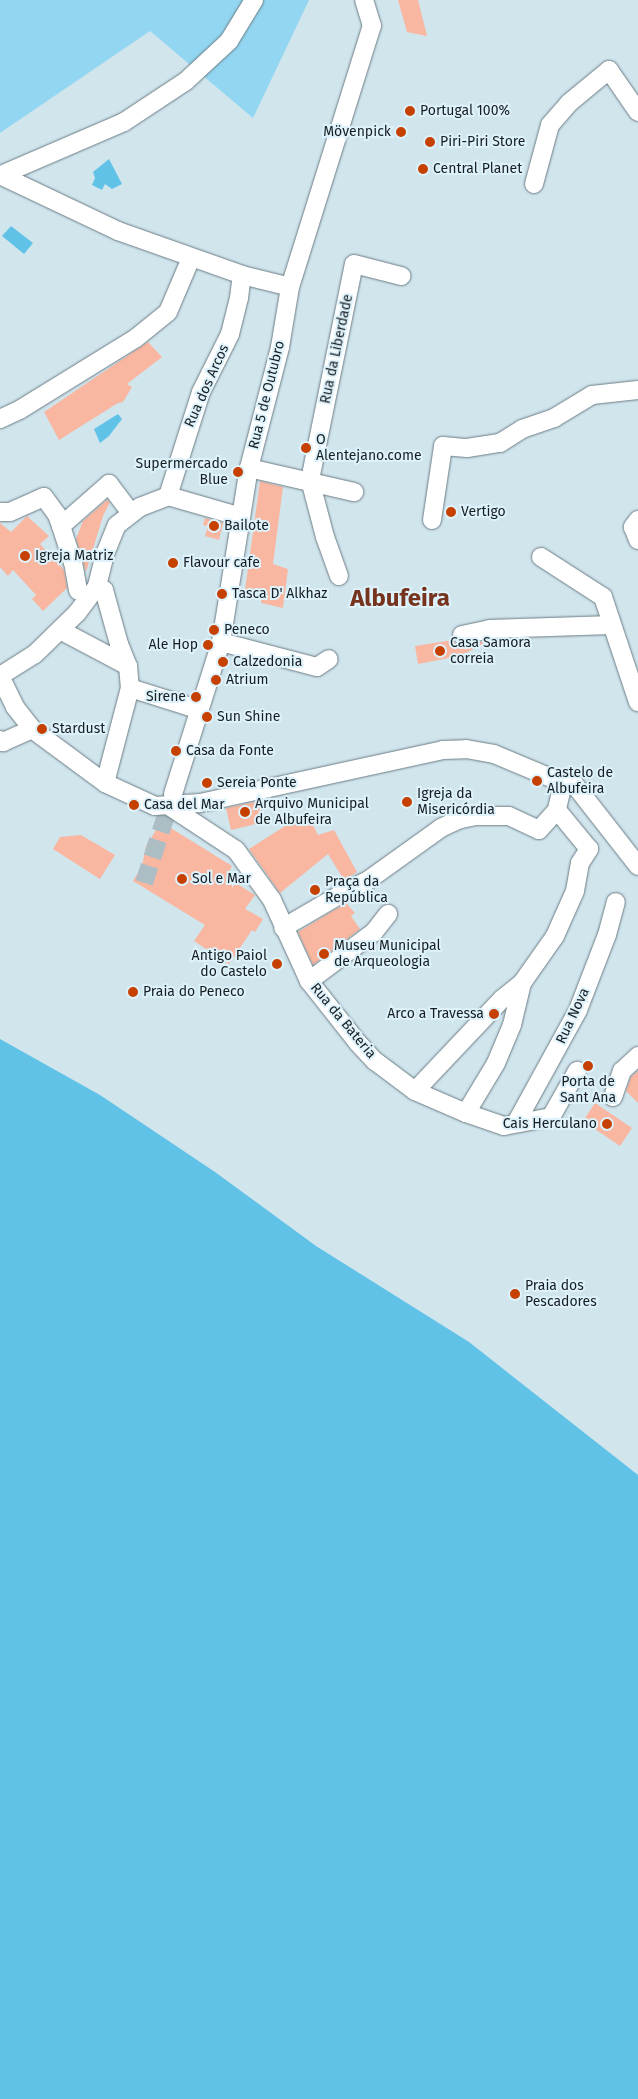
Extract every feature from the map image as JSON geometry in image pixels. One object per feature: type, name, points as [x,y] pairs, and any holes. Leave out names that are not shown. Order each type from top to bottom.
[{"type":"street","points":[[1,175],[124,122],[186,81],[229,41],[254,0]]},
{"type":"street","name":"Rua 5 de Outubro","points":[[166,802],[200,710],[221,642],[249,468],[280,347],[290,287],[372,26],[364,0]]},
{"type":"street","points":[[534,184],[550,125],[569,103],[609,70],[638,112]]},
{"type":"street","points":[[1,175],[118,231],[242,275],[290,287]]},
{"type":"street","points":[[0,419],[21,409],[136,338],[168,312],[192,258]]},
{"type":"street","name":"Rua da Liberdade","points":[[310,480],[354,264],[400,276]]},
{"type":"street","name":"Rua dos Arcos","points":[[168,496],[202,392],[230,334],[239,298],[242,275]]},
{"type":"street","points":[[432,520],[444,446],[467,448],[500,443],[522,429],[554,418],[592,395],[638,390]]},
{"type":"street","points":[[249,468],[310,480],[354,492]]},
{"type":"street","points":[[310,480],[325,537],[339,576]]},
{"type":"street","points":[[61,526],[109,484],[130,513]]},
{"type":"street","points":[[0,676],[35,654],[77,613],[97,586],[104,554],[117,525],[140,506],[168,496],[241,517]]},
{"type":"street","points":[[0,512],[10,512],[44,497],[57,515],[74,562],[78,590]]},
{"type":"street","points":[[541,557],[603,597],[638,702]]},
{"type":"street","points":[[97,586],[104,590],[119,644],[128,666],[130,688],[105,783]]},
{"type":"street","points":[[462,635],[490,629],[611,624]]},
{"type":"street","points":[[60,630],[128,666]]},
{"type":"street","points":[[221,642],[317,667],[329,659]]},
{"type":"street","name":"Rua da Bateria","points":[[0,676],[15,707],[32,729],[105,783],[166,802],[236,850],[272,900],[283,928],[309,981],[358,1043],[375,1061],[415,1090],[466,1113],[504,1126],[551,1117],[576,1071]]},
{"type":"street","points":[[130,688],[200,710]]},
{"type":"street","points":[[0,740],[3,742],[32,729]]},
{"type":"street","points":[[166,802],[200,803],[443,750],[466,749],[494,754],[563,782],[574,784],[638,866]]},
{"type":"street","points":[[283,928],[348,890],[367,882],[441,828],[460,819],[486,815],[509,816],[539,830],[557,810],[563,782]]},
{"type":"street","points":[[415,1090],[502,999],[522,983],[555,936],[575,891],[589,849],[557,810]]},
{"type":"street","name":"Rua Nova","points":[[516,1123],[578,1010],[607,935],[616,902]]},
{"type":"street","points":[[309,981],[374,932],[388,914]]},
{"type":"street","points":[[466,1113],[496,1063],[512,1025],[522,983]]},
{"type":"street","points":[[613,1097],[622,1072],[638,1041]]},
{"type":"street","points":[[622,1072],[638,1056]]},
{"type":"shaded area","points":[[0,0],[309,0],[253,118],[150,31],[0,133]]},
{"type":"shaded area","points":[[109,159],[122,184],[112,189],[105,184],[102,190],[92,185],[95,178],[93,172]]},
{"type":"shaded area","points":[[11,226],[33,243],[24,254],[2,236]]},
{"type":"shaded area","points":[[118,414],[122,419],[109,436],[100,443],[94,429]]},
{"type":"shaded area","points":[[0,1039],[100,1095],[215,1172],[316,1246],[469,1342],[638,1475],[638,2099],[0,2099]]},
{"type":"building","points":[[398,0],[418,0],[427,36],[407,32]]},
{"type":"building","points":[[148,342],[162,357],[127,384],[132,387],[123,402],[118,403],[59,440],[44,412]]},
{"type":"building","points":[[260,481],[283,487],[273,564],[288,569],[283,608],[261,603],[262,591],[245,590]]},
{"type":"building","points":[[107,500],[110,502],[103,516],[86,572],[76,539],[83,521]]},
{"type":"building","name":"Igreja Matriz","points":[[27,516],[49,536],[40,544],[64,570],[67,588],[43,611],[32,599],[36,595],[13,570],[8,576],[0,567],[0,523],[11,532]]},
{"type":"building","name":"Bailote","points":[[205,518],[223,523],[219,540],[205,536],[208,526],[203,525]]},
{"type":"building","points":[[453,640],[458,645],[464,645],[493,640],[459,656],[418,664],[415,646]]},
{"type":"building","name":"Arquivo Municipal de Albufeira","points":[[260,801],[265,822],[231,830],[226,808]]},
{"type":"building","points":[[309,817],[318,835],[334,830],[357,872],[344,880],[328,854],[280,893],[249,849],[293,821],[295,825]]},
{"type":"building","name":"Sol e Mar","points":[[161,822],[232,866],[226,877],[255,895],[245,909],[263,919],[255,932],[252,930],[229,964],[194,941],[205,925],[133,881],[142,866],[146,846]]},
{"type":"building","points":[[81,835],[115,855],[100,879],[53,849],[60,837]]},
{"type":"building","name":"Museu Municipal de Arqueologia","points":[[346,903],[355,913],[351,916],[360,929],[313,965],[298,932]]},
{"type":"building","points":[[638,1071],[638,1103],[626,1091],[631,1077]]},
{"type":"building","name":"Cais Herculano","points":[[595,1103],[632,1128],[620,1146],[583,1121]]},
{"type":"tunnel","points":[[144,883],[173,794]]},
{"type":"place","name":"Portugal 100%","points":[[410,111]]},
{"type":"place","name":"Mövenpick","points":[[401,132]]},
{"type":"place","name":"Piri-Piri Store","points":[[430,142]]},
{"type":"place","name":"Central Planet","points":[[423,169]]},
{"type":"place","name":"O Alentejano.come","points":[[306,448]]},
{"type":"place","name":"Supermercado Blue","points":[[238,472]]},
{"type":"place","name":"Vertigo","points":[[451,512]]},
{"type":"place","name":"Bailote","points":[[214,526]]},
{"type":"place","name":"Igreja Matriz","points":[[25,556]]},
{"type":"place","name":"Flavour cafe","points":[[173,563]]},
{"type":"place","name":"Tasca D' Alkhaz","points":[[222,594]]},
{"type":"place","name":"Peneco","points":[[214,630]]},
{"type":"place","name":"Ale Hop","points":[[208,645]]},
{"type":"place","name":"Casa Samora correia","points":[[440,651]]},
{"type":"place","name":"Calzedonia","points":[[223,662]]},
{"type":"place","name":"Atrium","points":[[216,680]]},
{"type":"place","name":"Sirene","points":[[196,697]]},
{"type":"place","name":"Sun Shine","points":[[207,717]]},
{"type":"place","name":"Stardust","points":[[42,729]]},
{"type":"place","name":"Casa da Fonte","points":[[176,751]]},
{"type":"place","name":"Castelo de Albufeira","points":[[537,781]]},
{"type":"place","name":"Sereia Ponte","points":[[207,783]]},
{"type":"place","name":"Igreja da Misericórdia","points":[[407,802]]},
{"type":"place","name":"Casa del Mar","points":[[134,805]]},
{"type":"place","name":"Arquivo Municipal de Albufeira","points":[[245,812]]},
{"type":"place","name":"Sol e Mar","points":[[182,879]]},
{"type":"place","name":"Praça da República","points":[[315,890]]},
{"type":"place","name":"Museu Municipal de Arqueologia","points":[[324,954]]},
{"type":"place","name":"Antigo Paiol do Castelo","points":[[277,964]]},
{"type":"place","name":"Praia do Peneco","points":[[133,992]]},
{"type":"place","name":"Arco a Travessa","points":[[494,1014]]},
{"type":"place","name":"Porta de Sant Ana","points":[[588,1066]]},
{"type":"place","name":"Cais Herculano","points":[[607,1124]]},
{"type":"place","name":"Praia dos Pescadores","points":[[515,1294]]},
{"type":"district","name":"Albufeira","points":[[400,599]]}]
